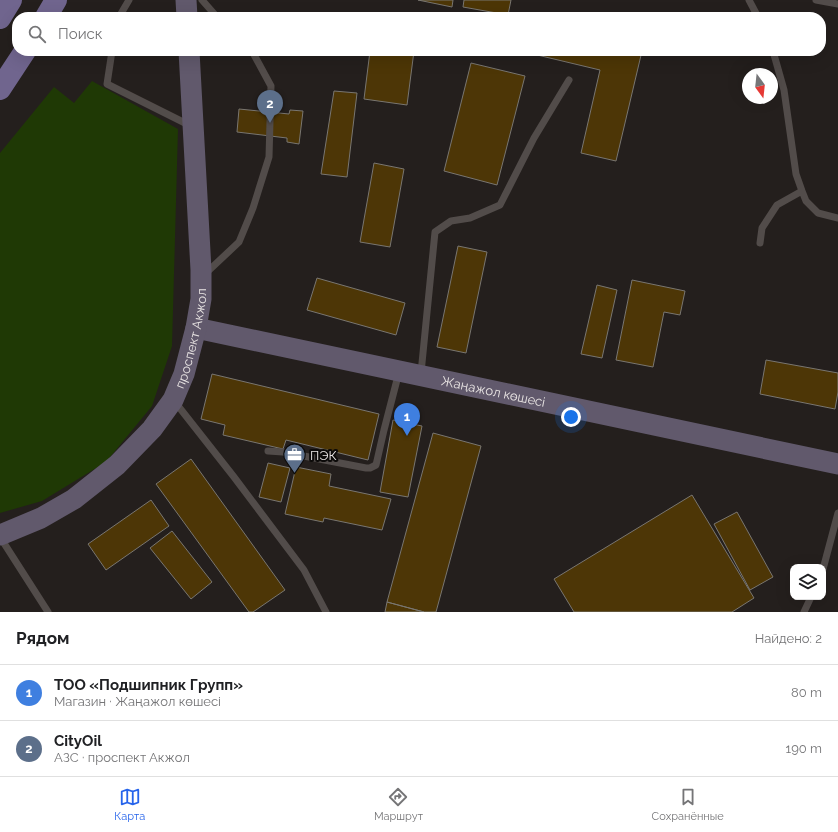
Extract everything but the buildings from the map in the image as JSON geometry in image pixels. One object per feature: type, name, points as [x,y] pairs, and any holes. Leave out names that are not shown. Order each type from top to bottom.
[{"type":"main road","points":[[0,18],[11,0]]},
{"type":"main road","points":[[49,12],[56,0]]},
{"type":"main road","points":[[186,0],[187,12]]},
{"type":"main road","points":[[0,89],[22,56]]},
{"type":"main road","name":"проспект Акжол","points":[[0,536],[41,518],[74,498],[117,465],[152,429],[173,400],[184,374],[196,328],[201,299],[189,56]]},
{"type":"main road","name":"Жаңажол көшесі","points":[[196,328],[838,464]]},
{"type":"lane","points":[[122,12],[129,0]]},
{"type":"lane","points":[[202,0],[213,12]]},
{"type":"lane","points":[[749,0],[755,12]]},
{"type":"lane","points":[[816,0],[838,4]]},
{"type":"lane","points":[[111,56],[106,84],[193,127]]},
{"type":"lane","points":[[201,278],[239,242],[252,208],[268,157],[271,86],[255,56]]},
{"type":"lane","points":[[775,56],[784,90],[796,174],[802,191],[806,201],[818,213],[838,218]]},
{"type":"lane","points":[[421,376],[435,232],[450,221],[470,218],[500,205],[534,138],[569,80]]},
{"type":"lane","points":[[760,243],[762,228],[777,206],[802,191]]},
{"type":"lane","points":[[268,451],[283,452],[366,468],[374,467],[376,465],[399,372]]},
{"type":"lane","points":[[173,400],[234,477],[304,570],[326,612]]},
{"type":"lane","points":[[825,564],[835,534],[838,513]]},
{"type":"lane","points":[[0,536],[48,612]]},
{"type":"lane","points":[[804,612],[810,600]]},
{"type":"green space","points":[[92,81],[178,129],[172,346],[152,406],[106,462],[42,501],[0,513],[0,153],[54,87],[74,103]]},
{"type":"place","name":"CityOil","points":[[270,123]]},
{"type":"place","name":"ТОО «Подшипник Групп»","points":[[407,436]]},
{"type":"place","name":"ПЭК","points":[[294,474]]}]
